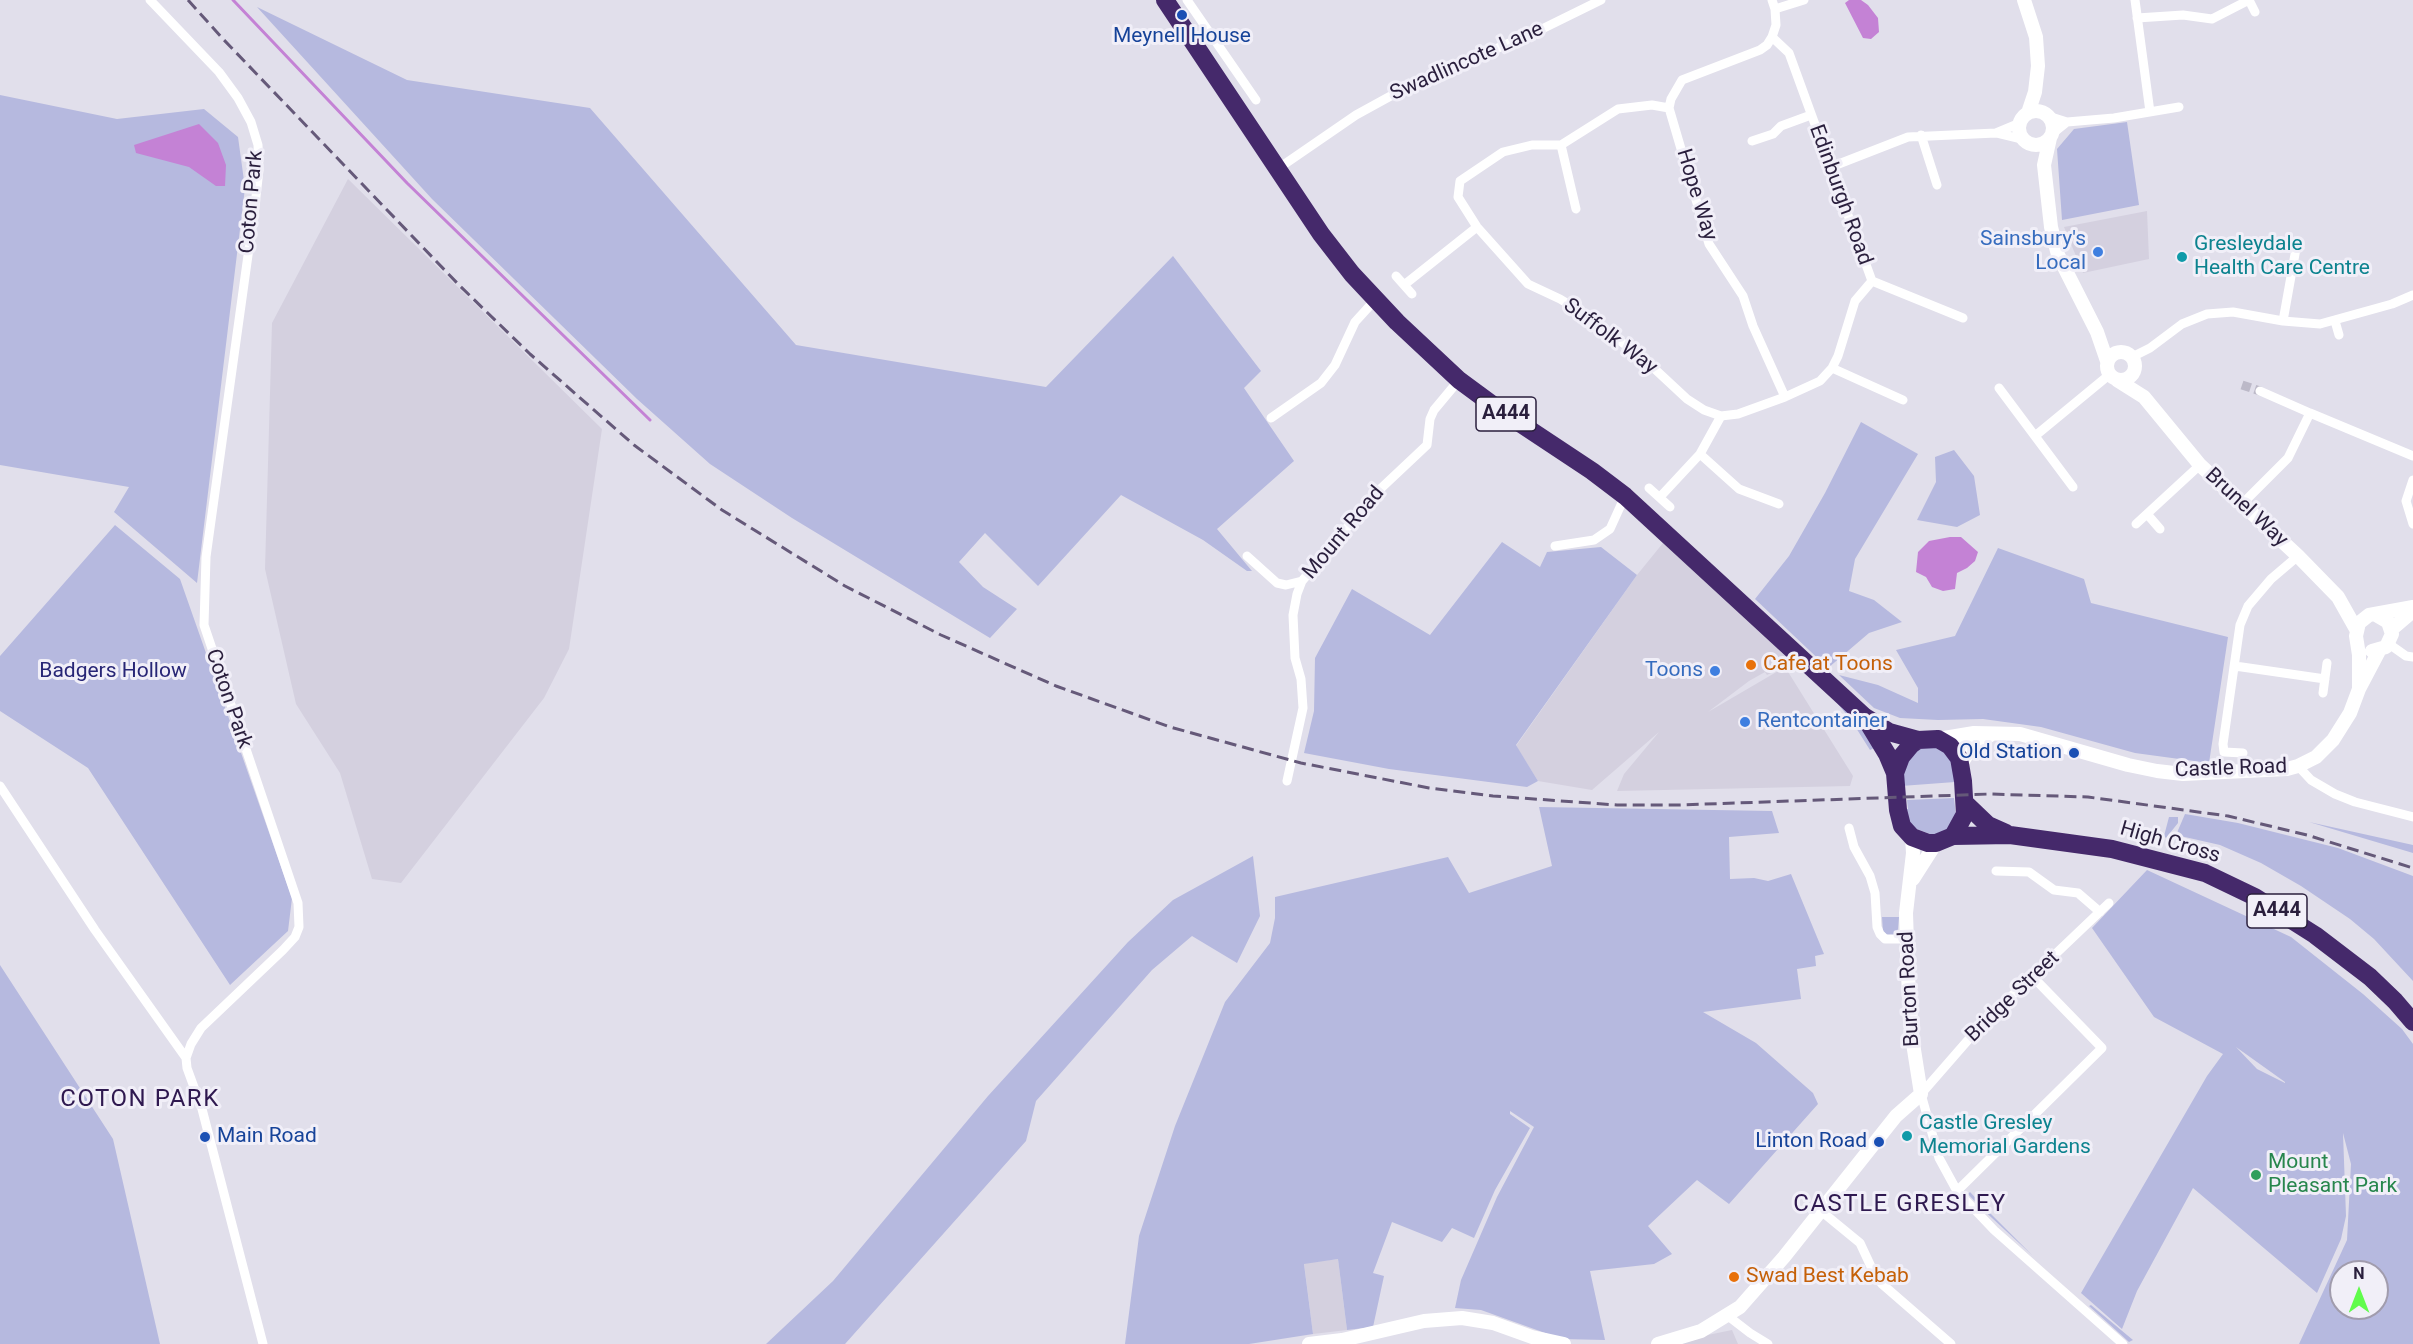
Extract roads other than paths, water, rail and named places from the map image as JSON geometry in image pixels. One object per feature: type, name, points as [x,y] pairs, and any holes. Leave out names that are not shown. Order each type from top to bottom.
[{"type":"highway","name":"A444","points":[[1165,0],[1276,170],[1335,254],[1375,300],[1459,380],[1625,496],[1865,717],[1889,732],[1918,740],[1938,739]]},
{"type":"highway","name":"A444","points":[[1865,717],[1887,754],[1895,780],[1902,826],[1919,841],[1944,840]]},
{"type":"highway","points":[[1938,739],[1950,746],[1962,772],[1965,803],[1963,821],[1944,840]]},
{"type":"highway","points":[[1895,780],[1907,748],[1918,740]]},
{"type":"highway","name":"High Cross","points":[[1965,803],[1988,825],[2010,835]]},
{"type":"highway","name":"High Cross","points":[[1944,840],[2010,835],[2112,849],[2205,873],[2255,897],[2348,958],[2395,1001],[2413,1022]]},
{"type":"street","name":"Coton Park","points":[[150,0],[219,72],[247,114],[258,146],[259,170],[255,205],[206,557],[204,625],[298,903],[299,915],[296,937],[201,1028],[186,1058]]},
{"type":"street","points":[[1186,0],[1256,100]]},
{"type":"street","name":"Swadlincote Lane","points":[[1276,170],[1346,122],[1407,87],[1542,29],[1601,0]]},
{"type":"street","points":[[1576,208],[1561,145],[1618,109],[1652,105],[1669,108],[1671,99],[1682,80],[1760,50],[1772,37],[1776,25],[1774,4],[1804,0]]},
{"type":"street","points":[[2024,0],[2036,38],[2038,66],[2035,92],[2019,131],[2044,165]]},
{"type":"street","points":[[2135,0],[2150,112]]},
{"type":"street","points":[[2137,18],[2183,15],[2212,19],[2249,0],[2255,12]]},
{"type":"street","name":"Edinburgh Road","points":[[1772,37],[1789,53],[1872,281],[1855,301],[1832,368]]},
{"type":"street","points":[[2035,92],[2052,125],[2044,165],[2051,227],[2058,255],[2097,332],[2111,372]]},
{"type":"street","points":[[1996,133],[2033,111],[2067,122],[2179,107]]},
{"type":"street","name":"Hope Way","points":[[1669,108],[1709,244],[1743,296],[1753,326],[1785,397]]},
{"type":"street","points":[[1752,141],[1773,134],[1781,126],[1811,115]]},
{"type":"street","points":[[1831,167],[1908,137],[1921,135],[1996,133],[2041,144],[2067,122]]},
{"type":"street","points":[[1921,135],[1936,185]]},
{"type":"street","name":"Suffolk Way","points":[[1561,145],[1532,145],[1503,152],[1460,181],[1458,197],[1478,227],[1528,284],[1584,313],[1644,359],[1687,399],[1704,410],[1721,416]]},
{"type":"street","points":[[1404,285],[1478,227]]},
{"type":"street","points":[[2283,321],[2297,243]]},
{"type":"street","points":[[1396,276],[1412,294]]},
{"type":"street","points":[[1872,281],[1963,318]]},
{"type":"street","points":[[2035,436],[2111,372],[2113,354],[2130,358],[2150,348],[2182,324],[2207,314],[2233,312],[2283,321],[2320,324],[2392,304],[2413,295]]},
{"type":"street","points":[[1271,418],[1321,383],[1335,365],[1355,322],[1375,300]]},
{"type":"street","points":[[2335,321],[2339,335]]},
{"type":"street","points":[[2097,332],[2108,344],[2130,358]]},
{"type":"street","points":[[2111,372],[2130,378],[2130,358]]},
{"type":"street","name":"Brunel Way","points":[[2130,358],[2139,380],[2160,414]]},
{"type":"street","points":[[1660,497],[1701,454],[1721,416],[1738,414],[1785,397],[1820,381],[1832,368],[1903,400]]},
{"type":"street","name":"Brunel Way","points":[[2111,372],[2144,397],[2200,465],[2298,556],[2338,597],[2372,615]]},
{"type":"street","name":"Mount Road","points":[[1287,782],[1303,708],[1301,679],[1295,658],[1293,615],[1302,581],[1376,493],[1427,445],[1430,419],[1434,410],[1459,380]]},
{"type":"street","points":[[1999,388],[2073,487]]},
{"type":"street","points":[[2260,391],[2413,456]]},
{"type":"street","points":[[2242,504],[2288,458],[2310,412]]},
{"type":"street","points":[[1701,454],[1739,489],[1779,504]]},
{"type":"street","points":[[2136,524],[2200,465]]},
{"type":"street","points":[[2413,480],[2406,501],[2413,524]]},
{"type":"street","points":[[1649,488],[1670,507]]},
{"type":"street","points":[[1555,546],[1594,540],[1610,529],[1625,496]]},
{"type":"street","points":[[2147,514],[2160,529]]},
{"type":"street","points":[[1247,556],[1277,583],[1286,585],[1302,581]]},
{"type":"street","points":[[2243,753],[2224,752],[2223,744],[2240,625],[2248,606],[2271,579],[2298,556]]},
{"type":"street","name":"Brunel Way","points":[[2338,597],[2357,636]]},
{"type":"street","points":[[2413,609],[2372,615],[2359,623],[2357,636],[2368,651],[2384,647],[2413,657]]},
{"type":"street","points":[[2384,647],[2392,629],[2413,609]]},
{"type":"street","points":[[2372,615],[2385,618],[2392,629]]},
{"type":"street","name":"Castle Road","points":[[2357,636],[2359,689]]},
{"type":"street","name":"Castle Road","points":[[1938,739],[1974,733],[2020,734],[2157,771],[2209,774],[2277,770],[2298,766],[2316,757],[2333,740],[2384,647]]},
{"type":"street","points":[[2323,693],[2327,663]]},
{"type":"street","points":[[2235,666],[2325,679]]},
{"type":"street","points":[[1962,772],[1972,747],[1994,733]]},
{"type":"street","points":[[2298,766],[2311,780],[2335,794],[2413,817]]},
{"type":"street","points":[[0,786],[95,930],[186,1058],[187,1068],[202,1109],[263,1344]]},
{"type":"street","points":[[1849,828],[1854,847],[1870,876],[1875,894],[1877,927],[1880,934],[1885,939],[1907,939]]},
{"type":"street","name":"Burton Road","points":[[1912,837],[1911,884],[1906,913],[1912,1037],[1921,1094]]},
{"type":"street","name":"Burton Road","points":[[1911,884],[1944,840]]},
{"type":"street","points":[[1996,871],[2030,872],[2054,890],[2078,892],[2100,912]]},
{"type":"street","name":"Bridge Street","points":[[1921,1094],[1982,1024],[2109,903]]},
{"type":"street","points":[[1957,1191],[2102,1048],[2032,976]]},
{"type":"street","points":[[1658,1344],[1701,1331],[1740,1307],[1821,1211],[1896,1116],[1921,1094],[1939,1158],[1957,1191],[1994,1230],[2123,1344]]},
{"type":"street","points":[[1821,1211],[1860,1243],[1874,1273],[1882,1284],[1951,1344]]},
{"type":"street","points":[[1728,1316],[1750,1334],[1768,1344]]},
{"type":"street","points":[[1309,1344],[1342,1340],[1424,1321],[1462,1318],[1492,1323],[1532,1337],[1564,1344]]},
{"type":"waterway","points":[[233,0],[407,183],[650,420]]},
{"type":"tunnel","points":[[2242,385],[2260,391]]},
{"type":"railway","points":[[188,0],[460,286],[530,354],[634,445],[722,510],[845,586],[941,635],[1056,686],[1170,727],[1301,763],[1429,788],[1493,796],[1617,805],[1679,805],[1990,794],[2088,797],[2228,816],[2307,835],[2413,868]]},
{"type":"place","name":"Meynell House","points":[[1182,15]]},
{"type":"place","name":"Sainsbury's Local","points":[[2098,252]]},
{"type":"place","name":"Gresleydale Health Care Centre","points":[[2182,257]]},
{"type":"place","name":"Cafe at Toons","points":[[1751,665]]},
{"type":"place","name":"Toons","points":[[1715,671]]},
{"type":"place","name":"Rentcontainer","points":[[1745,722]]},
{"type":"place","name":"Old Station","points":[[2074,753]]},
{"type":"place","name":"Castle Gresley Memorial Gardens","points":[[1907,1136]]},
{"type":"place","name":"Main Road","points":[[205,1137]]},
{"type":"place","name":"Linton Road","points":[[1879,1142]]},
{"type":"place","name":"Mount Pleasant Park","points":[[2256,1175]]},
{"type":"place","name":"Swad Best Kebab","points":[[1734,1277]]},
{"type":"district","name":"COTON PARK","points":[[140,1100]]},
{"type":"district","name":"CASTLE GRESLEY","points":[[1900,1205]]},
{"type":"park label","name":"Badgers Hollow","points":[[113,672]]}]
